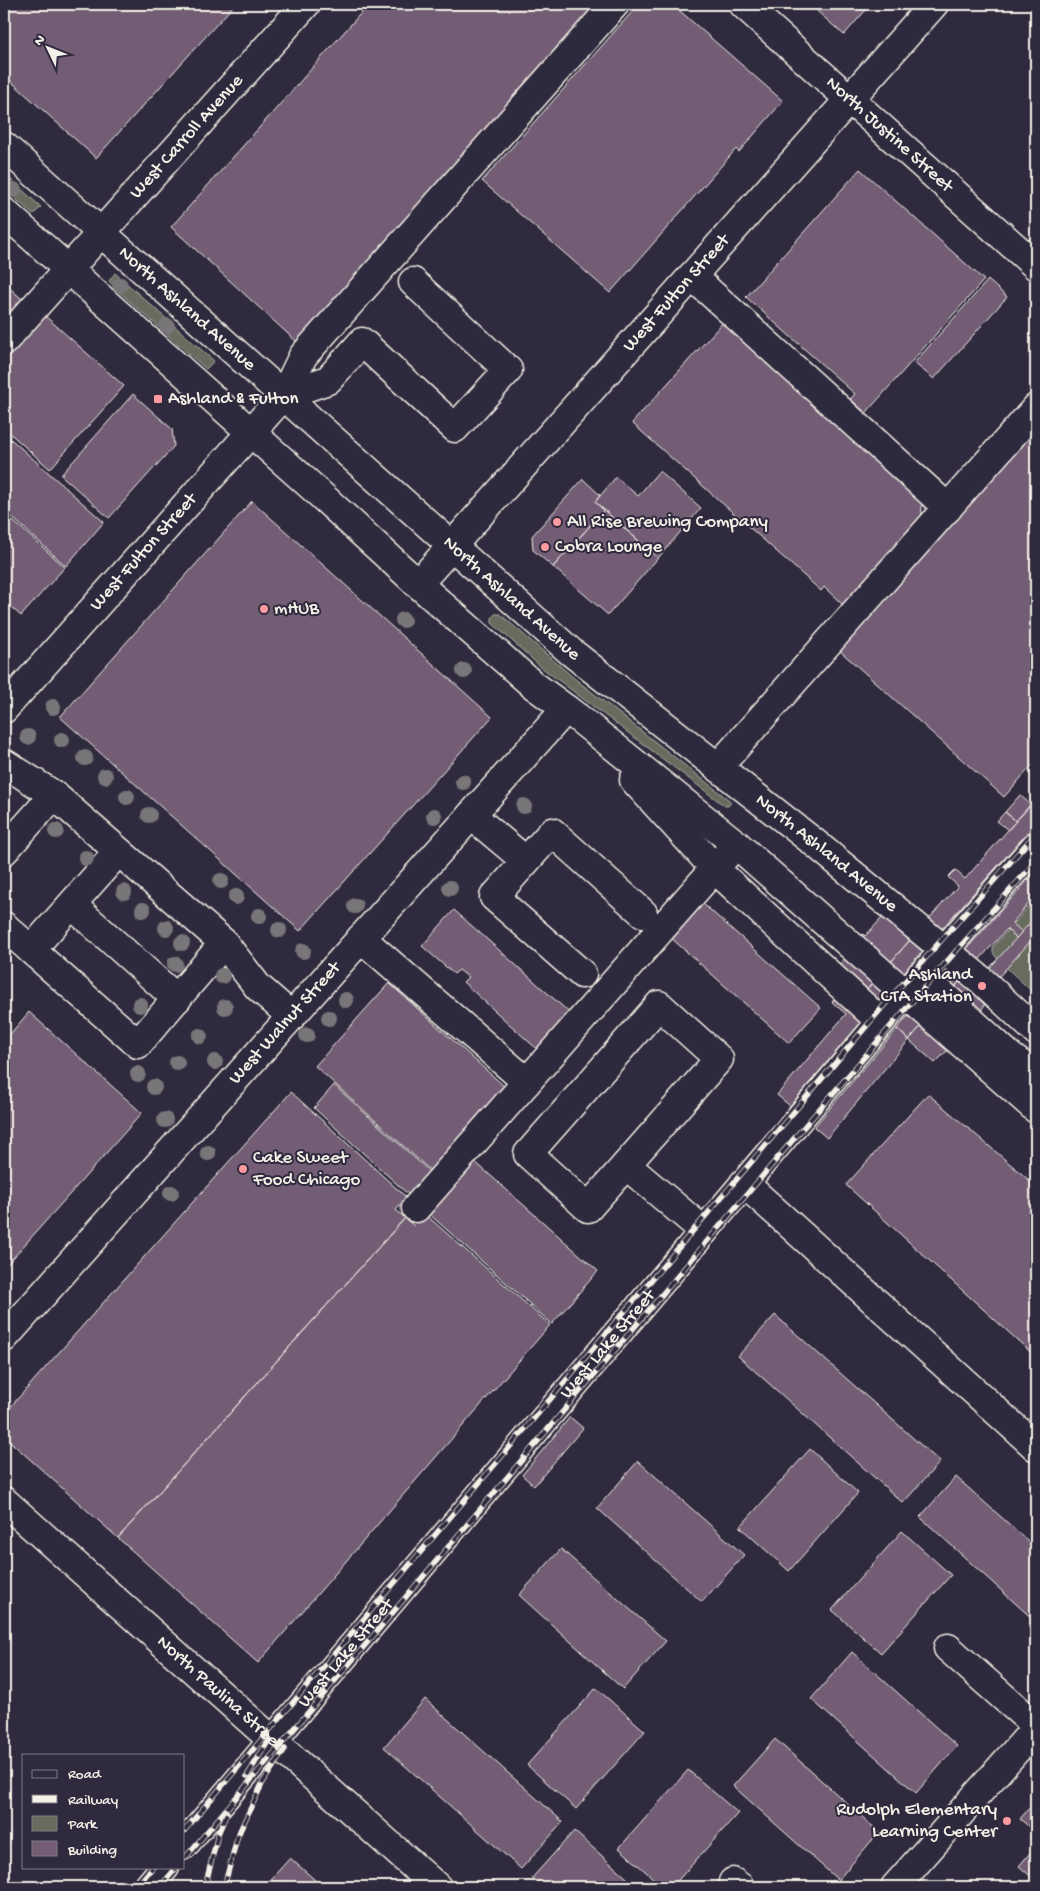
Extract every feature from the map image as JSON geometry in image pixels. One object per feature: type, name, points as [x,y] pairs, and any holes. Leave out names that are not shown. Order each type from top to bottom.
[{"type":"main road","name":"West Carroll Avenue","points":[[4,341],[306,4]]},
{"type":"main road","points":[[284,396],[303,356],[615,4]]},
{"type":"main road","name":"North Justine Street","points":[[743,4],[1036,266]]},
{"type":"main road","name":"West Fulton Street","points":[[418,584],[934,4]]},
{"type":"main road","name":"North Ashland Avenue","points":[[4,146],[571,652],[816,844],[981,980],[1036,1031]]},
{"type":"main road","points":[[4,212],[532,684],[914,984],[1036,1075]]},
{"type":"main road","points":[[692,276],[948,508]]},
{"type":"main road","points":[[284,396],[328,380],[362,342],[455,428],[508,370],[413,282]]},
{"type":"main road","name":"West Fulton Street","points":[[4,709],[284,396]]},
{"type":"main road","points":[[718,767],[1036,408]]},
{"type":"main road","points":[[571,713],[716,870],[880,1022]]},
{"type":"main road","name":"West Walnut Street","points":[[4,1338],[471,815],[571,713]]},
{"type":"main road","points":[[4,763],[54,795],[224,943],[258,987],[291,1016]]},
{"type":"main road","points":[[4,851],[54,795]]},
{"type":"main road","points":[[471,815],[526,861]]},
{"type":"main road","points":[[582,974],[494,897],[552,832],[643,912]]},
{"type":"main road","points":[[416,1208],[716,870],[736,844]]},
{"type":"main road","name":"West Lake Street","points":[[185,1844],[880,1022],[1036,846]]},
{"type":"main road","points":[[31,950],[118,852]]},
{"type":"main road","points":[[72,905],[177,999]]},
{"type":"main road","points":[[4,926],[138,1044],[224,943]]},
{"type":"main road","points":[[361,938],[527,1082]]},
{"type":"main road","points":[[914,984],[1036,1109]]},
{"type":"main road","points":[[659,1005],[719,1059],[626,1165],[588,1208],[528,1154],[659,1005]]},
{"type":"main road","points":[[626,1165],[704,1231]]},
{"type":"main road","points":[[744,1183],[1036,1447]]},
{"type":"main road","name":"North Paulina Street","points":[[4,1501],[437,1887]]},
{"type":"main road","points":[[895,1887],[1036,1727],[948,1648]]},
{"type":"main road","points":[[148,1887],[164,1868]]},
{"type":"green space","points":[[4,173],[41,207],[33,215],[4,188]]},
{"type":"green space","points":[[115,273],[214,361],[206,369],[117,290],[109,281]]},
{"type":"green space","points":[[495,614],[500,614],[574,678],[731,803],[725,806],[541,667],[492,623],[492,618]]},
{"type":"green space","points":[[1036,898],[1036,995],[999,961],[993,953],[993,947]]},
{"type":"building","points":[[4,4],[235,4],[96,158],[4,75]]},
{"type":"building","points":[[369,4],[603,4],[298,343],[171,227]]},
{"type":"building","points":[[639,4],[672,4],[783,101],[739,152],[736,149],[610,293],[482,181]]},
{"type":"building","points":[[809,4],[871,4],[844,35]]},
{"type":"building","points":[[860,169],[984,280],[866,413],[850,399],[855,394],[746,297]]},
{"type":"building","points":[[988,280],[1007,297],[934,379],[914,363]]},
{"type":"building","points":[[4,283],[23,300],[4,322]]},
{"type":"building","points":[[44,315],[124,386],[50,469],[4,428],[4,360]]},
{"type":"building","points":[[726,319],[921,493],[922,517],[844,606],[824,587],[821,591],[632,423]]},
{"type":"building","points":[[133,394],[172,429],[174,446],[109,518],[61,475]]},
{"type":"building","points":[[1036,428],[1036,761],[1004,797],[839,650]]},
{"type":"building","points":[[4,433],[104,522],[66,566],[4,510]]},
{"type":"building","points":[[659,471],[701,508],[658,558],[595,502],[616,477],[638,496]]},
{"type":"building","points":[[583,479],[600,495],[595,502],[604,510],[553,567],[533,550],[532,536]]},
{"type":"building","name":"mHUB","points":[[252,501],[492,717],[300,931],[60,717]]},
{"type":"building","points":[[604,510],[658,558],[608,615],[553,567]]},
{"type":"building","points":[[4,513],[65,567],[21,616],[4,601]]},
{"type":"building","points":[[1020,795],[1031,805],[1016,821],[1005,812]]},
{"type":"building","points":[[1036,798],[1036,823],[922,951],[910,940],[958,886],[948,877],[955,870],[965,879]]},
{"type":"building","points":[[1005,812],[1016,821],[1008,830],[997,821]]},
{"type":"building","points":[[1036,871],[1036,895],[1012,923],[1022,932],[1016,938],[1007,929],[959,982],[947,971]]},
{"type":"building","points":[[701,902],[821,1008],[789,1043],[670,937]]},
{"type":"building","points":[[454,910],[571,1014],[538,1050],[463,982],[468,977],[459,970],[454,974],[422,946]]},
{"type":"building","name":"Ashland CTA Station","points":[[884,916],[910,940],[861,996],[835,973],[851,951],[849,949],[863,934],[865,936]]},
{"type":"building","name":"Ashland CTA Station","points":[[1036,916],[1036,935],[979,999],[985,1005],[955,1043],[935,1063],[909,1040],[959,982],[969,991]]},
{"type":"building","points":[[910,940],[922,951],[874,1007],[861,996]]},
{"type":"building","points":[[947,971],[959,982],[909,1040],[897,1029]]},
{"type":"building","points":[[389,983],[505,1087],[431,1171],[315,1066]]},
{"type":"building","points":[[841,991],[874,1007],[790,1106],[777,1095],[846,1014],[832,1002]]},
{"type":"building","points":[[29,1012],[142,1113],[4,1268],[4,1041]]},
{"type":"building","points":[[897,1029],[909,1040],[827,1138],[814,1127]]},
{"type":"building","points":[[334,1085],[430,1172],[410,1196],[314,1108]]},
{"type":"building","points":[[291,1092],[407,1198],[396,1210],[405,1218],[118,1538],[4,1436],[4,1414]]},
{"type":"building","points":[[928,1094],[1036,1186],[1036,1357],[846,1185]]},
{"type":"building","points":[[473,1160],[598,1271],[552,1324],[427,1212]]},
{"type":"building","points":[[425,1214],[550,1325],[258,1663],[118,1538],[405,1218],[414,1226]]},
{"type":"building","points":[[775,1315],[940,1462],[903,1503],[738,1356]]},
{"type":"building","points":[[570,1417],[583,1428],[534,1486],[522,1475]]},
{"type":"building","points":[[810,1449],[858,1493],[789,1571],[740,1527]]},
{"type":"building","points":[[638,1461],[744,1555],[702,1602],[597,1508]]},
{"type":"building","points":[[956,1477],[1036,1548],[1036,1622],[920,1517]]},
{"type":"building","points":[[902,1531],[951,1575],[881,1653],[832,1610]]},
{"type":"building","points":[[561,1549],[666,1641],[623,1689],[519,1595]]},
{"type":"building","points":[[852,1652],[957,1746],[916,1793],[811,1699]]},
{"type":"building","points":[[596,1688],[645,1731],[576,1809],[527,1765]]},
{"type":"building","points":[[425,1699],[563,1822],[521,1869],[384,1747]]},
{"type":"building","points":[[775,1739],[879,1832],[838,1880],[733,1786]]},
{"type":"building","points":[[688,1770],[738,1813],[672,1887],[663,1887],[619,1848]]},
{"type":"building","points":[[1036,1800],[1036,1833],[1020,1819]]},
{"type":"building","points":[[574,1831],[637,1887],[542,1887],[532,1878]]},
{"type":"building","points":[[1036,1846],[1036,1887],[1029,1887],[1035,1880],[1019,1866]]},
{"type":"building","points":[[290,1858],[323,1887],[264,1887]]},
{"type":"railway","points":[[185,1830],[892,996],[1036,833]]},
{"type":"railway","points":[[185,1858],[797,1135],[1036,861]]},
{"type":"railway","points":[[247,1776],[269,1740]]},
{"type":"railway","points":[[224,1887],[238,1835],[263,1782],[285,1749]]},
{"type":"railway","points":[[205,1887],[218,1834],[227,1813]]},
{"type":"railway","points":[[136,1887],[152,1868]]},
{"type":"railway","points":[[160,1887],[176,1868]]},
{"type":"place","name":"Ashland & Fulton","points":[[158,399]]},
{"type":"place","name":"All Rise Brewing Company","points":[[557,522]]},
{"type":"place","name":"Cobra Lounge","points":[[545,547]]},
{"type":"place","name":"mHUB","points":[[264,609]]},
{"type":"place","name":"Ashland CTA Station","points":[[982,986]]},
{"type":"place","name":"Cake Sweet Food Chicago","points":[[243,1169]]},
{"type":"place","name":"Rudolph Elementary Learning Center","points":[[1007,1821]]}]
